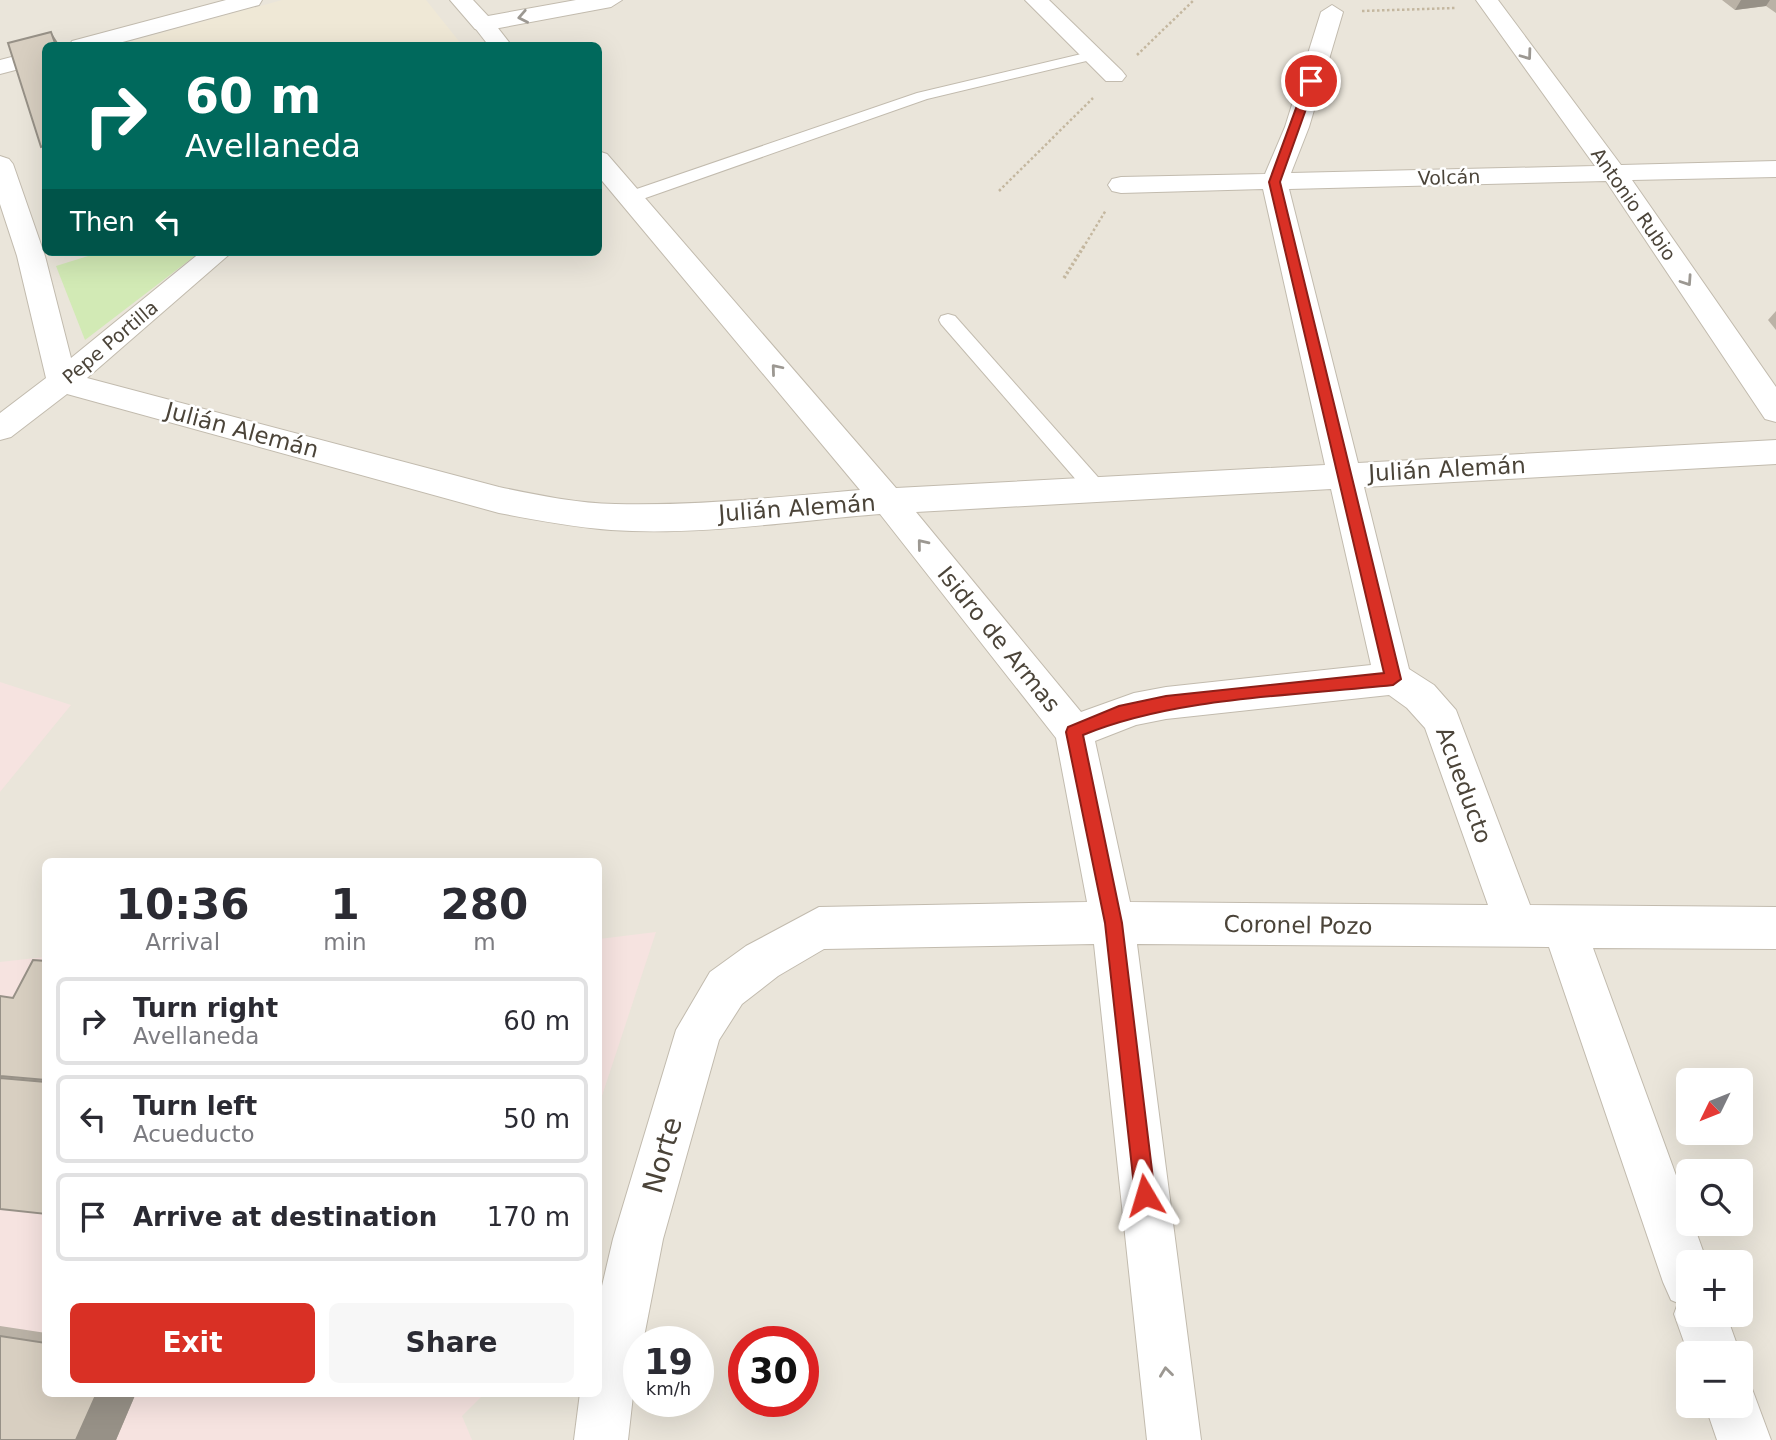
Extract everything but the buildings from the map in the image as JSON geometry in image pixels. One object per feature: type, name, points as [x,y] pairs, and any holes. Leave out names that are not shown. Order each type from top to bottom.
[{"type":"street","points":[[95,42],[251,0]]},
{"type":"street","points":[[461,0],[498,42]]},
{"type":"street","points":[[483,24],[611,0]]},
{"type":"street","points":[[1036,0],[1114,76]]},
{"type":"street","name":"Antonio Rubio","points":[[1489,3],[1613,172],[1776,411]]},
{"type":"street","points":[[1074,732],[1134,709],[1166,703],[1393,679],[1275,182],[1297,127],[1332,12]]},
{"type":"street","points":[[0,67],[42,56]]},
{"type":"street","points":[[0,164],[38,254],[62,383]]},
{"type":"street","name":"Isidro de Armas","points":[[602,164],[888,501],[1074,732],[1114,923],[1174,1440]]},
{"type":"street","name":"Volcán","points":[[1121,185],[1776,169]]},
{"type":"street","points":[[0,260],[38,254]]},
{"type":"street","name":"Pepe Portilla","points":[[0,429],[62,383],[213,256]]},
{"type":"street","name":"Julián Alemán","points":[[62,383],[499,500],[561,512],[677,517],[888,501],[1776,452]]},
{"type":"street","name":"Acueducto","points":[[1393,679],[1415,690],[1432,705],[1442,722],[1517,927]]},
{"type":"street","name":"Coronel Pozo","points":[[820,928],[1114,923],[1776,929]]},
{"type":"street","name":"Norte","points":[[601,1440],[608,1381],[638,1239],[699,1030],[726,988],[762,961],[820,928]]},
{"type":"street","points":[[1564,928],[1678,1250]]},
{"type":"street","points":[[1736,1418],[1744,1440]]},
{"type":"lane","points":[[631,197],[922,96],[1094,55]]},
{"type":"lane","points":[[948,320],[1098,491]]},
{"type":"path","points":[[1332,12],[1489,3]]},
{"type":"path","points":[[1064,278],[1121,185]]},
{"type":"shaded area","points":[[0,0],[1776,0],[1776,1440],[0,1440]]},
{"type":"shaded area","points":[[282,0],[426,0],[460,42],[132,42]]},
{"type":"shaded area","points":[[0,682],[71,705],[0,792]]},
{"type":"shaded area","points":[[656,932],[602,1096],[602,939]]},
{"type":"shaded area","points":[[42,957],[42,1397],[481,1397],[462,1416],[472,1440],[0,1440],[0,962]]},
{"type":"green space","points":[[88,256],[195,256],[85,340],[56,266]]},
{"type":"route","points":[[1145,1195],[1114,923],[1074,732],[1119,713],[1166,703],[1393,679],[1275,182],[1297,127],[1311,81]]}]
